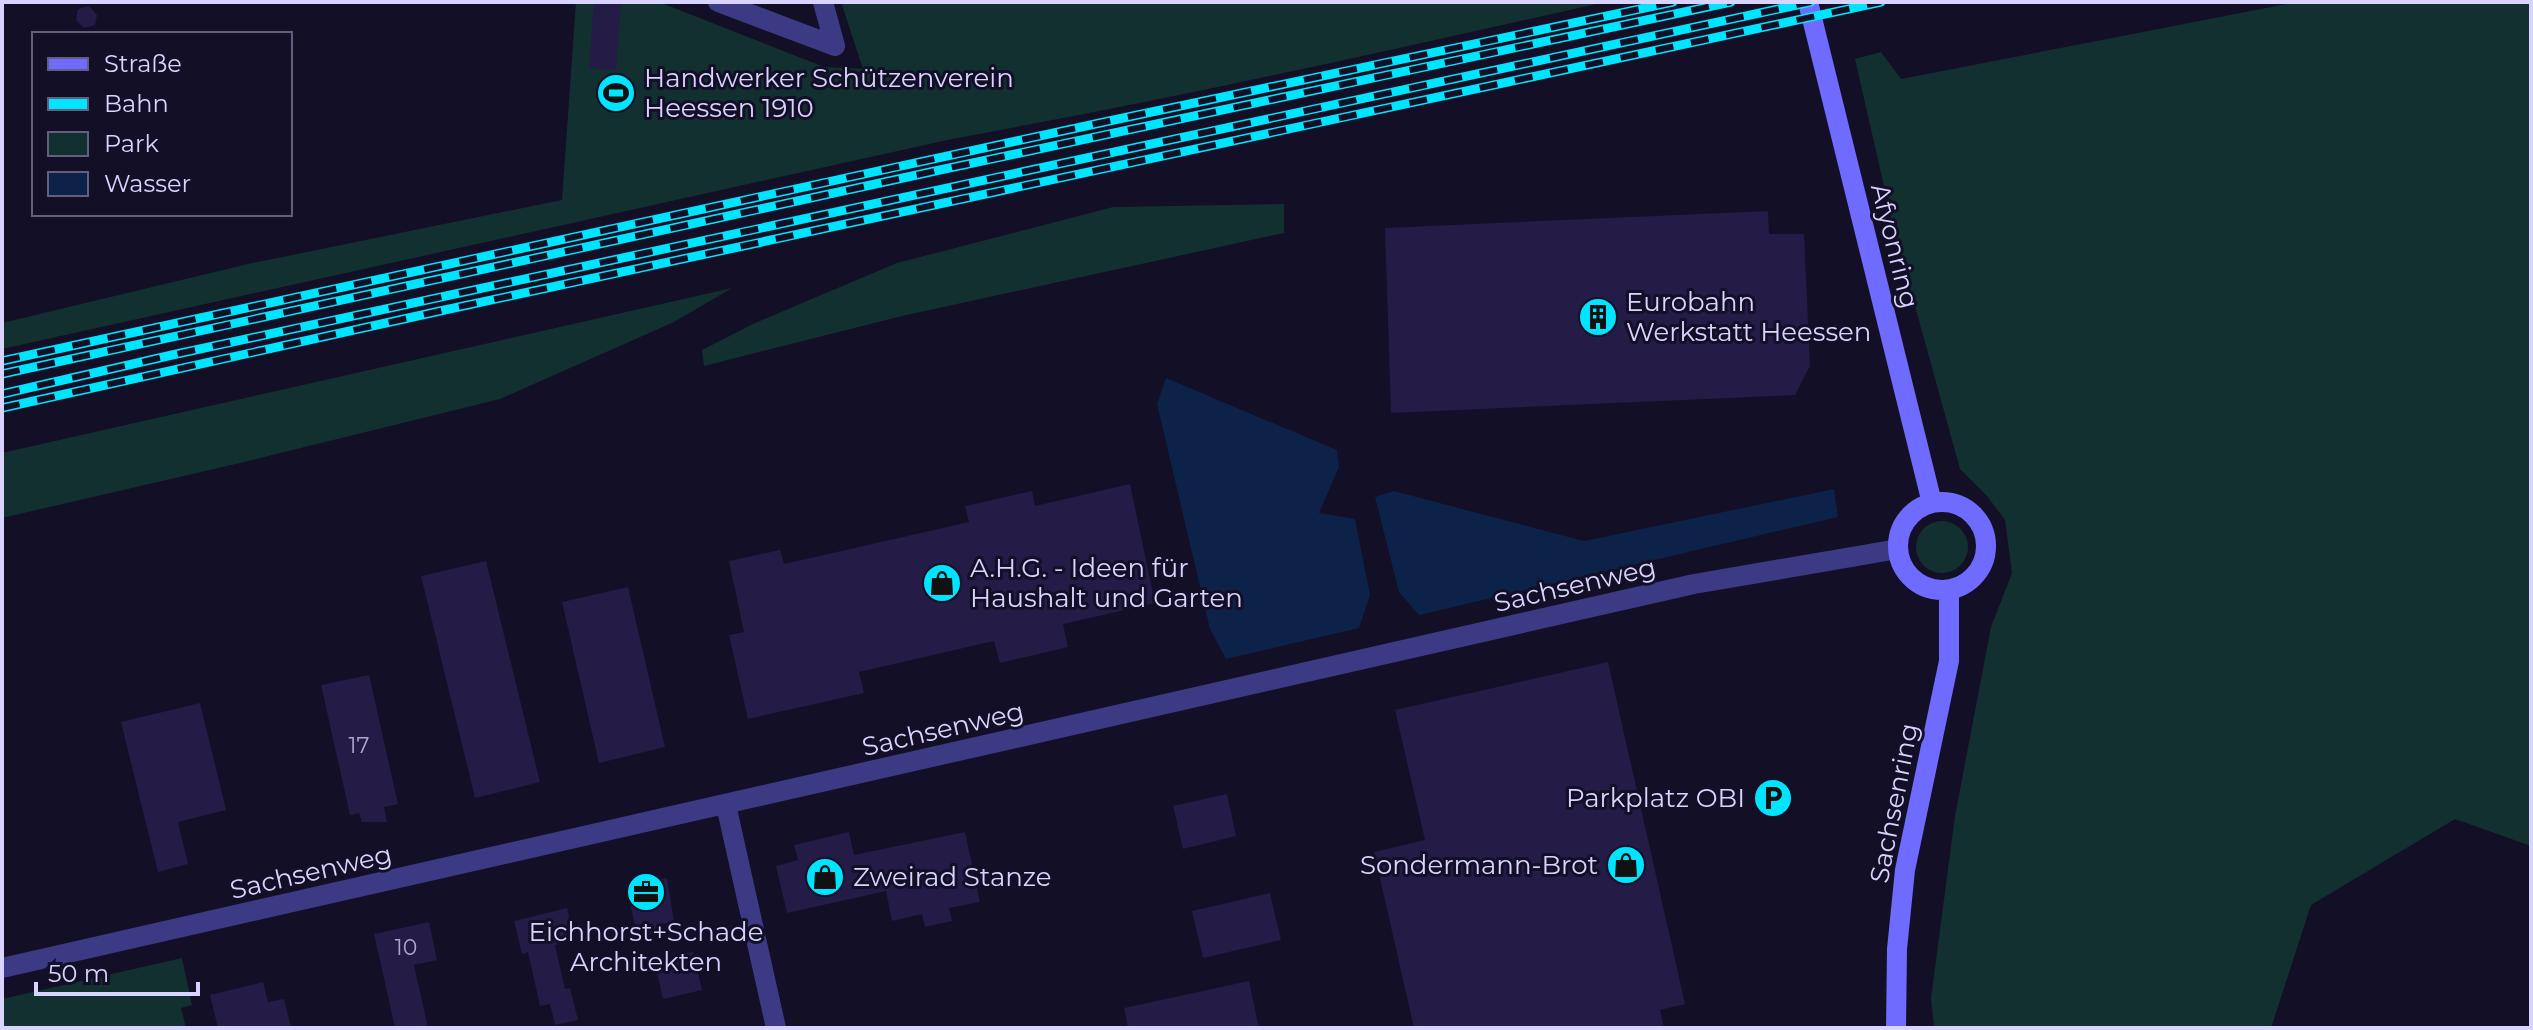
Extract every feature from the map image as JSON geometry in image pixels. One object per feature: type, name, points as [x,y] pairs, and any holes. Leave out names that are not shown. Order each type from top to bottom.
[{"type":"street","points":[[718,2],[835,46],[823,2]]},
{"type":"street","name":"Afyonring","points":[[1808,2],[1932,503]]},
{"type":"street","points":[[1932,503],[1955,504],[1966,509],[1975,516],[1985,537],[1986,549],[1978,571],[1971,580],[1949,590],[1925,587],[1915,581],[1900,562],[1901,529],[1913,512],[1932,503]]},
{"type":"street","name":"Sachsenweg","points":[[2,968],[1694,584],[1898,549]]},
{"type":"street","name":"Sachsenring","points":[[1896,1028],[1897,949],[1905,870],[1949,661],[1949,590]]},
{"type":"street","points":[[726,805],[776,1028]]},
{"type":"green space","points":[[576,2],[659,2],[824,67],[863,69],[841,2],[1605,2],[1198,91],[952,139],[2,349],[2,323],[248,264],[562,200]]},
{"type":"green space","points":[[2297,2],[2531,2],[2531,846],[2455,819],[2311,905],[2271,1028],[1934,1028],[1931,998],[1955,816],[1991,627],[2012,573],[2005,520],[1960,469],[1894,230],[1855,59],[1881,52],[1901,79]]},
{"type":"green space","points":[[1284,204],[1284,233],[902,316],[704,366],[702,350],[755,323],[897,263],[1113,207]]},
{"type":"green space","points":[[732,288],[674,322],[500,399],[2,518],[2,453]]},
{"type":"green space","points":[[1942,521],[1960,529],[1968,547],[1960,565],[1942,573],[1924,565],[1916,547],[1924,529]]},
{"type":"green space","points":[[182,958],[192,1005],[181,1008],[186,1028],[2,1028],[2,999]]},
{"type":"water","points":[[1166,378],[1337,450],[1339,467],[1319,513],[1355,519],[1370,595],[1359,628],[1226,659],[1210,629],[1157,404]]},
{"type":"water","points":[[1834,489],[1838,517],[1419,615],[1399,592],[1375,497],[1394,491],[1584,541]]},
{"type":"building","points":[[594,2],[621,2],[616,70],[589,68]]},
{"type":"building","points":[[89,6],[97,15],[95,25],[84,28],[76,20],[78,9]]},
{"type":"building","name":"Eurobahn Werkstatt Heessen","points":[[1768,211],[1769,234],[1804,234],[1810,366],[1795,395],[1391,413],[1385,228]]},
{"type":"building","name":"A.H.G. - Ideen für Haushalt und Garten","points":[[1130,484],[1155,603],[1063,624],[1068,647],[1000,663],[994,641],[859,672],[864,693],[748,719],[729,635],[744,632],[729,561],[780,550],[784,564],[969,522],[965,506],[1032,491],[1035,506]]},
{"type":"building","points":[[486,561],[540,782],[475,798],[421,576]]},
{"type":"building","points":[[628,587],[665,747],[599,763],[562,602]]},
{"type":"building","points":[[1608,662],[1685,1004],[1660,1010],[1664,1028],[1414,1028],[1374,852],[1425,840],[1395,710]]},
{"type":"building","points":[[369,675],[398,804],[384,807],[387,822],[362,822],[359,813],[350,815],[321,685]]},
{"type":"building","points":[[200,703],[226,810],[178,822],[188,864],[158,872],[121,722]]},
{"type":"building","points":[[1227,794],[1236,836],[1183,849],[1173,806]]},
{"type":"building","points":[[849,832],[854,855],[965,832],[980,902],[949,908],[952,921],[925,927],[922,914],[892,921],[886,891],[787,913],[776,866],[798,860],[794,845]]},
{"type":"building","points":[[651,871],[653,881],[667,878],[674,922],[661,924],[662,932],[641,937],[636,930],[626,885]]},
{"type":"building","points":[[1270,893],[1281,940],[1203,958],[1192,911]]},
{"type":"building","points":[[567,908],[574,941],[555,945],[565,989],[570,988],[578,1020],[555,1025],[550,1004],[540,1006],[528,952],[522,954],[514,921]]},
{"type":"building","points":[[429,922],[437,960],[414,965],[428,1028],[395,1028],[374,934]]},
{"type":"building","points":[[693,952],[702,990],[663,999],[654,960]]},
{"type":"building","points":[[1249,981],[1259,1028],[1128,1028],[1124,1008]]},
{"type":"building","points":[[263,982],[268,1002],[284,999],[291,1028],[218,1028],[210,995]]},
{"type":"railway","points":[[2,361],[1673,2]]},
{"type":"railway","points":[[2,374],[1731,2]]},
{"type":"railway","points":[[2,394],[1811,2]]},
{"type":"railway","points":[[2,408],[1881,2]]},
{"type":"place","name":"Handwerker Schützenverein Heessen 1910","points":[[616,93]]},
{"type":"place","name":"Eurobahn Werkstatt Heessen","points":[[1598,317]]},
{"type":"place","name":"A.H.G. - Ideen für Haushalt und Garten","points":[[942,583]]},
{"type":"place","name":"Parkplatz OBI","points":[[1773,798]]},
{"type":"place","name":"Sondermann-Brot","points":[[1626,865]]},
{"type":"place","name":"Zweirad Stanze","points":[[825,877]]},
{"type":"place","name":"Eichhorst+Schade Architekten","points":[[646,892]]}]
